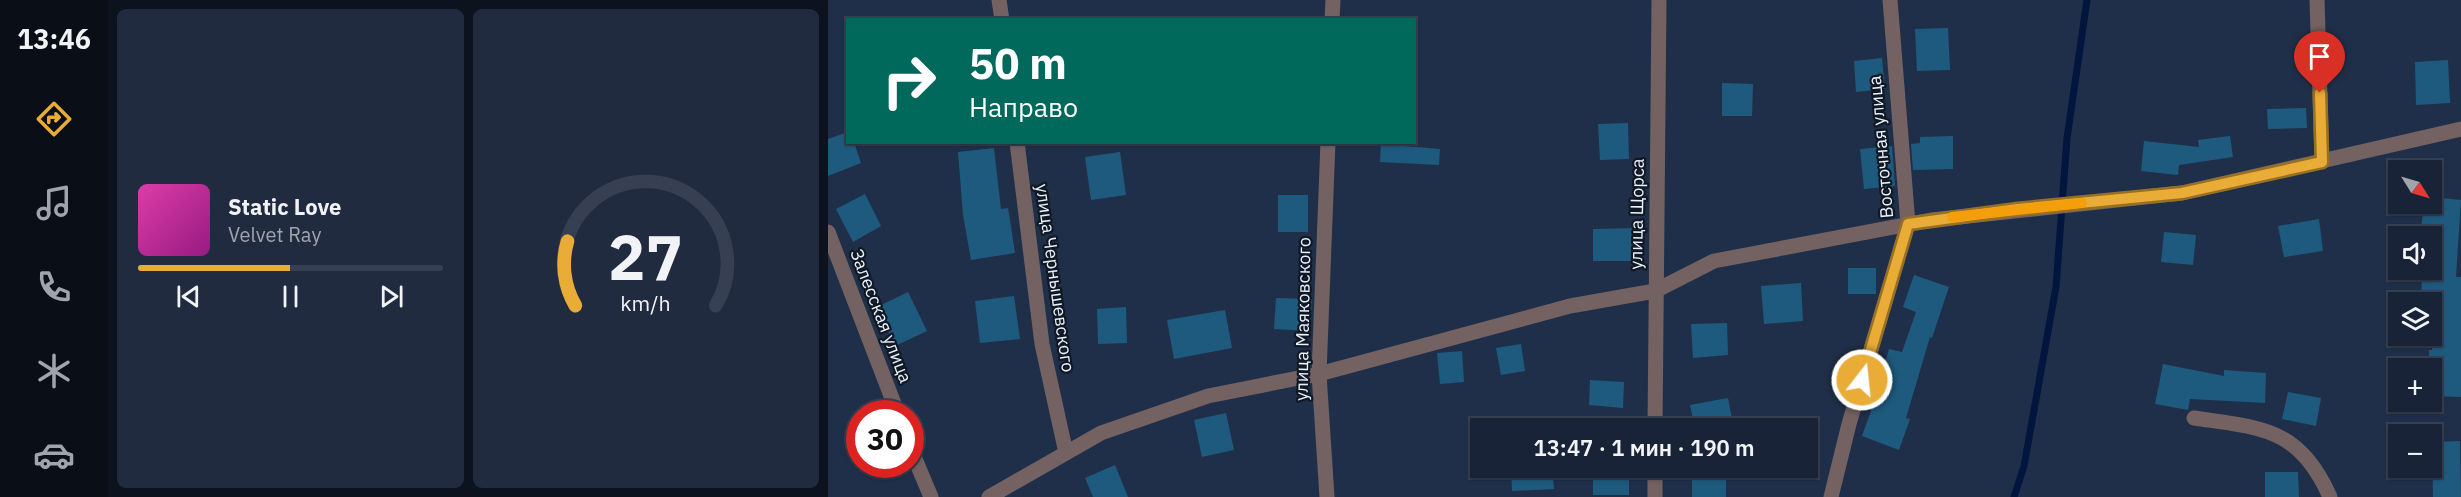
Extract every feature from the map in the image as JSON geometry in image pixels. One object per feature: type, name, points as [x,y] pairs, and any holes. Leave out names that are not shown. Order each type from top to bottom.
[{"type":"street","points":[[999,0],[1002,18]]},
{"type":"street","points":[[1332,18],[1333,0]]},
{"type":"street","name":"улица Щорса","points":[[1655,418],[1659,0]]},
{"type":"street","name":"Восточная улица","points":[[1831,497],[1849,424],[1908,224],[1890,0]]},
{"type":"street","points":[[2317,0],[2322,162]]},
{"type":"street","points":[[988,497],[1101,434],[1208,396],[1319,375],[1570,306],[1655,291],[1714,261],[1908,224],[2046,206],[2182,193],[2461,129]]},
{"type":"street","name":"улица Чернышевского","points":[[1017,144],[1042,345],[1066,453]]},
{"type":"street","name":"улица Маяковского","points":[[1327,497],[1319,375],[1328,144]]},
{"type":"street","name":"Залесская улица","points":[[828,232],[893,400]]},
{"type":"street","points":[[2194,418],[2260,428],[2292,442],[2323,481],[2330,497]]},
{"type":"street","points":[[923,478],[931,497]]},
{"type":"street","points":[[1655,478],[1655,497]]},
{"type":"building","points":[[1948,28],[1950,70],[1917,71],[1915,29]]},
{"type":"building","points":[[1882,58],[1885,89],[1856,92],[1854,61]]},
{"type":"building","points":[[2448,60],[2450,103],[2416,105],[2415,62]]},
{"type":"building","points":[[1722,83],[1753,84],[1752,116],[1722,116]]},
{"type":"building","points":[[2306,108],[2307,128],[2268,129],[2267,109]]},
{"type":"building","points":[[1628,123],[1629,159],[1600,160],[1598,124]]},
{"type":"building","points":[[846,133],[846,144],[855,144],[861,163],[828,176],[828,139]]},
{"type":"building","points":[[1953,136],[1953,169],[1913,170],[1911,144],[1920,143],[1920,137]]},
{"type":"building","points":[[2230,136],[2233,157],[2179,165],[2178,175],[2141,171],[2144,141],[2199,147],[2198,140]]},
{"type":"building","points":[[1381,144],[1440,149],[1439,165],[1380,162]]},
{"type":"building","points":[[1892,146],[1895,186],[1864,189],[1860,149]]},
{"type":"building","points":[[994,148],[1001,209],[1008,208],[1015,253],[971,260],[963,215],[958,152]]},
{"type":"building","points":[[1120,152],[1126,195],[1091,200],[1085,157]]},
{"type":"building","points":[[865,194],[881,226],[853,242],[836,209]]},
{"type":"building","points":[[1278,195],[1308,195],[1308,232],[1278,232]]},
{"type":"building","points":[[2442,198],[2461,200],[2456,277],[2461,277],[2461,397],[2442,396],[2442,358],[2429,358],[2429,350],[2432,350],[2432,346],[2442,346],[2442,292],[2421,292],[2422,280],[2442,280],[2442,226],[2421,226],[2423,214],[2442,214]]},
{"type":"building","points":[[2319,219],[2323,251],[2284,257],[2278,226]]},
{"type":"building","points":[[1637,228],[1638,261],[1593,261],[1593,229]]},
{"type":"building","points":[[2164,232],[2196,235],[2193,265],[2161,262]]},
{"type":"building","points":[[1848,268],[1876,268],[1876,294],[1848,294]]},
{"type":"building","points":[[1914,275],[1949,287],[1932,338],[1930,337],[1906,418],[1910,419],[1899,450],[1862,436],[1882,380],[1880,379],[1889,349],[1902,352],[1916,312],[1903,307]]},
{"type":"building","points":[[1801,283],[1803,321],[1764,324],[1761,286]]},
{"type":"building","points":[[908,292],[927,331],[895,346],[877,307]]},
{"type":"building","points":[[1014,296],[1020,339],[980,343],[975,301]]},
{"type":"building","points":[[1276,298],[1312,299],[1310,331],[1274,329]]},
{"type":"building","points":[[1126,307],[1127,343],[1098,344],[1097,309]]},
{"type":"building","points":[[1225,310],[1232,348],[1174,359],[1167,320]]},
{"type":"building","points":[[1727,323],[1728,355],[1693,358],[1691,324]]},
{"type":"building","points":[[1521,344],[1525,371],[1501,375],[1496,348]]},
{"type":"building","points":[[1462,351],[1464,382],[1440,384],[1437,353]]},
{"type":"building","points":[[2163,364],[2224,376],[2224,370],[2266,373],[2265,403],[2190,399],[2188,410],[2155,404]]},
{"type":"building","points":[[1590,380],[1624,382],[1623,408],[1589,405]]},
{"type":"building","points":[[2288,392],[2321,398],[2316,426],[2282,419]]},
{"type":"building","points":[[1728,398],[1732,418],[1693,418],[1690,405]]},
{"type":"building","points":[[1226,413],[1234,450],[1202,457],[1194,420]]},
{"type":"building","points":[[2460,441],[2461,497],[2433,497],[2433,478],[2442,478],[2442,442]]},
{"type":"building","points":[[1115,465],[1128,497],[1093,497],[1085,478]]},
{"type":"building","points":[[2265,472],[2298,472],[2299,497],[2265,497]]},
{"type":"building","points":[[1511,478],[1553,478],[1554,489],[1512,491]]},
{"type":"building","points":[[1593,478],[1629,478],[1629,495],[1593,495]]},
{"type":"building","points":[[1692,478],[1726,478],[1726,497],[1692,497]]},
{"type":"waterway","points":[[2014,497],[2024,466],[2056,287],[2067,138],[2087,0]]},
{"type":"slow traffic","points":[[1952,217],[2082,203]]},
{"type":"route","points":[[1862,380],[1908,224],[2018,209],[2182,193],[2322,162],[2320,93]]}]
